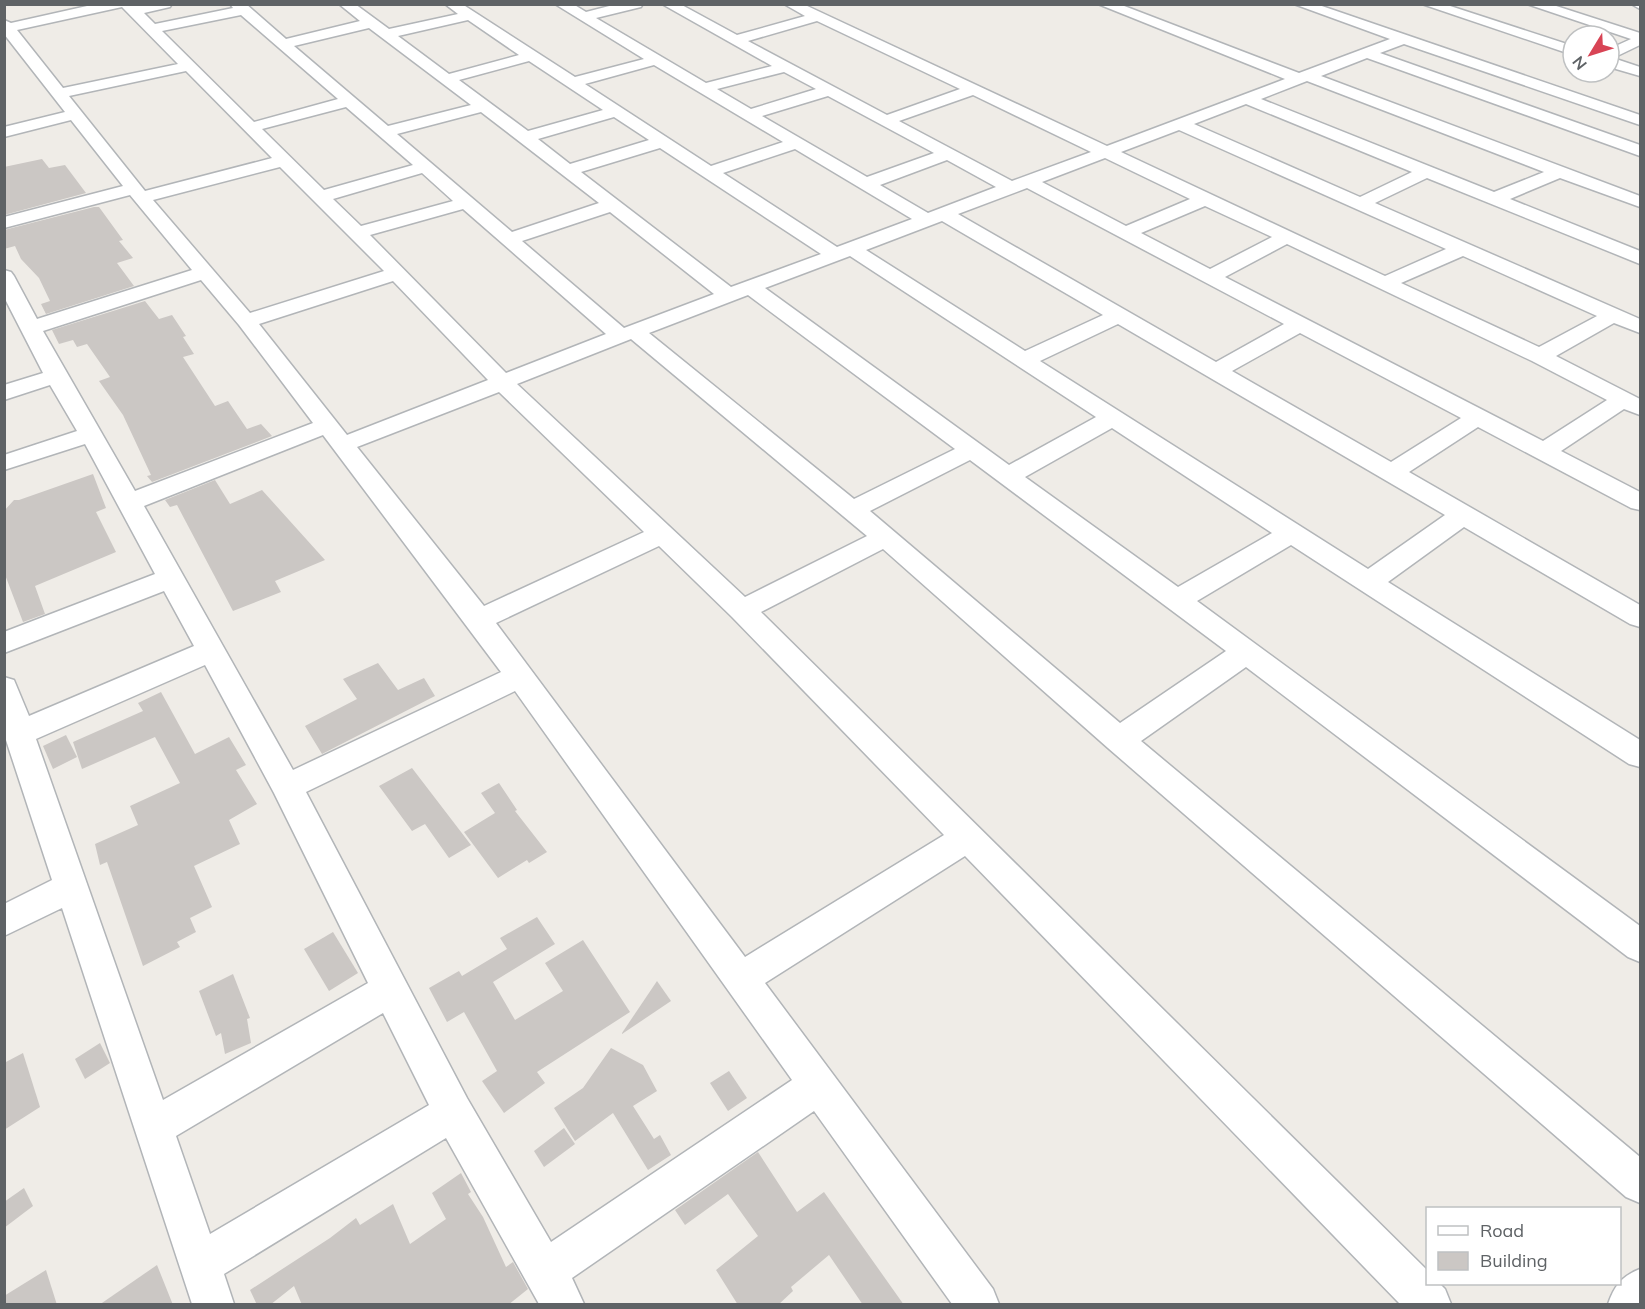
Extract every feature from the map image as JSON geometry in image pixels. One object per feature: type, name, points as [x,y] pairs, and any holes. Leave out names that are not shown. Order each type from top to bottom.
[{"type":"street","points":[[5,24],[53,4]]},
{"type":"street","points":[[346,4],[484,106],[612,205],[1008,476],[1641,946]]},
{"type":"street","points":[[562,4],[865,184],[936,217],[1119,315],[1641,617]]},
{"type":"street","points":[[583,17],[636,4]]},
{"type":"street","points":[[669,4],[946,154],[1125,233],[1641,502]]},
{"type":"street","points":[[1105,4],[1641,202]]},
{"type":"street","points":[[1301,4],[1403,34],[1641,120]]},
{"type":"street","points":[[1429,4],[1561,47]]},
{"type":"street","points":[[1534,4],[1641,38]]},
{"type":"street","points":[[453,5],[661,142],[1024,360],[1641,755]]},
{"type":"street","points":[[5,24],[139,11],[240,7],[508,239],[885,537],[1119,740],[1641,1184]]},
{"type":"street","points":[[734,40],[809,9],[1204,200],[1540,356],[1632,403]]},
{"type":"street","points":[[139,11],[188,66],[397,273],[503,383],[742,609],[1430,1305]]},
{"type":"street","points":[[1432,20],[1452,12]]},
{"type":"street","points":[[1519,34],[1566,14]]},
{"type":"street","points":[[387,34],[469,16]]},
{"type":"street","points":[[283,44],[371,23]]},
{"type":"street","points":[[5,24],[137,194],[246,321],[479,620],[978,1305]]},
{"type":"street","points":[[128,503],[503,383],[1019,185],[1182,125],[1366,53],[1403,34]]},
{"type":"street","points":[[1621,49],[1641,38]]},
{"type":"street","points":[[1366,53],[1641,151]]},
{"type":"street","points":[[447,79],[531,56]]},
{"type":"street","points":[[571,83],[655,60]]},
{"type":"street","points":[[4,132],[66,105],[188,66]]},
{"type":"street","points":[[1621,66],[1641,72]]},
{"type":"street","points":[[703,88],[785,67]]},
{"type":"street","points":[[748,115],[830,90]]},
{"type":"street","points":[[884,121],[973,90]]},
{"type":"street","points":[[1247,99],[1641,258]]},
{"type":"street","points":[[1527,126],[1583,100]]},
{"type":"street","points":[[249,128],[350,101]]},
{"type":"street","points":[[386,132],[484,106]]},
{"type":"street","points":[[525,137],[614,112]]},
{"type":"street","points":[[1182,125],[1641,327]]},
{"type":"street","points":[[1489,144],[1508,135]]},
{"type":"street","points":[[567,171],[661,142]]},
{"type":"street","points":[[710,172],[795,143]]},
{"type":"street","points":[[865,184],[946,154]]},
{"type":"street","points":[[4,223],[282,161]]},
{"type":"street","points":[[320,197],[424,167]]},
{"type":"street","points":[[1494,199],[1560,171]]},
{"type":"street","points":[[1361,203],[1426,172]]},
{"type":"street","points":[[1125,233],[1204,200]]},
{"type":"street","points":[[357,233],[465,202]]},
{"type":"street","points":[[508,239],[612,205]]},
{"type":"street","points":[[1210,277],[1286,237]]},
{"type":"street","points":[[1385,283],[1462,249]]},
{"type":"street","points":[[30,328],[204,273]]},
{"type":"street","points":[[246,321],[397,273]]},
{"type":"street","points":[[4,276],[56,376],[91,434],[287,787],[453,1112],[554,1288],[819,1085]]},
{"type":"street","points":[[1024,360],[1119,315]]},
{"type":"street","points":[[1540,356],[1613,315]]},
{"type":"street","points":[[1216,371],[1300,324]]},
{"type":"street","points":[[4,393],[56,376]]},
{"type":"street","points":[[1544,451],[1632,403]]},
{"type":"street","points":[[1391,473],[1478,417]]},
{"type":"street","points":[[1008,476],[1112,418]]},
{"type":"street","points":[[4,463],[91,434]]},
{"type":"street","points":[[852,510],[972,450]]},
{"type":"street","points":[[1369,582],[1463,515]]},
{"type":"street","points":[[1178,600],[1291,533]]},
{"type":"street","points":[[479,620],[661,534]]},
{"type":"street","points":[[742,609],[885,537]]},
{"type":"street","points":[[4,643],[170,578]]},
{"type":"street","points":[[20,733],[210,651]]},
{"type":"street","points":[[1119,740],[1246,652]]},
{"type":"street","points":[[287,787],[520,676]]},
{"type":"street","points":[[4,688],[155,1126],[213,1305]]},
{"type":"street","points":[[741,979],[968,837]]},
{"type":"street","points":[[4,921],[71,887]]},
{"type":"street","points":[[155,1126],[389,990]]},
{"type":"street","points":[[200,1264],[453,1112]]},
{"type":"street","points":[[1629,1305],[1641,1290]]},
{"type":"building","points":[[42,159],[49,168],[65,165],[86,193],[4,215],[4,167]]},
{"type":"building","points":[[99,207],[123,240],[119,241],[133,258],[117,263],[134,286],[46,314],[41,304],[50,301],[39,278],[21,259],[15,246],[4,249],[4,230]]},
{"type":"building","points":[[145,301],[159,319],[172,315],[186,336],[183,337],[194,354],[183,357],[215,406],[228,401],[247,429],[261,424],[272,436],[152,482],[147,476],[151,475],[123,415],[99,381],[110,377],[87,344],[77,347],[73,340],[59,344],[52,330]]},
{"type":"building","points":[[93,474],[106,508],[96,512],[116,552],[35,586],[45,614],[23,622],[4,572],[4,511],[14,500]]},
{"type":"building","points":[[215,480],[230,504],[262,490],[325,560],[275,581],[281,592],[233,611],[177,505],[170,507],[165,500]]},
{"type":"building","points":[[378,663],[398,690],[424,678],[435,696],[322,754],[305,726],[357,699],[343,679]]},
{"type":"building","points":[[161,692],[195,754],[229,737],[246,765],[236,770],[257,804],[229,820],[240,844],[194,866],[212,907],[190,918],[196,932],[177,942],[180,947],[143,966],[107,862],[100,865],[95,844],[138,825],[130,806],[180,783],[155,737],[82,769],[73,742],[143,711],[138,703]]},
{"type":"building","points":[[66,735],[77,757],[53,769],[43,746]]},
{"type":"building","points":[[412,768],[471,845],[449,858],[425,824],[412,831],[379,786]]},
{"type":"building","points":[[499,783],[517,810],[515,811],[547,852],[529,863],[527,860],[498,878],[464,832],[495,813],[481,793]]},
{"type":"building","points":[[537,917],[555,944],[493,982],[515,1020],[563,991],[545,963],[583,940],[630,1012],[537,1072],[545,1083],[504,1113],[482,1081],[497,1071],[464,1012],[447,1022],[429,988],[459,971],[462,976],[507,949],[500,938]]},
{"type":"building","points":[[333,932],[358,973],[329,991],[304,949]]},
{"type":"building","points":[[233,974],[250,1018],[247,1019],[251,1043],[225,1054],[221,1033],[216,1036],[199,991]]},
{"type":"building","points":[[657,981],[671,1001],[622,1034],[622,1033]]},
{"type":"building","points":[[100,1043],[110,1063],[85,1079],[75,1059]]},
{"type":"building","points":[[611,1048],[643,1065],[657,1091],[633,1106],[654,1139],[660,1135],[671,1155],[648,1170],[613,1113],[575,1141],[554,1108],[583,1088]]},
{"type":"building","points":[[23,1053],[40,1107],[4,1130],[4,1063]]},
{"type":"building","points":[[729,1071],[747,1098],[728,1111],[710,1083]]},
{"type":"building","points":[[564,1128],[575,1144],[544,1167],[534,1151]]},
{"type":"building","points":[[758,1152],[797,1212],[824,1192],[904,1305],[863,1305],[829,1255],[791,1287],[793,1291],[778,1305],[738,1305],[716,1270],[758,1236],[728,1194],[685,1225],[675,1210]]},
{"type":"building","points":[[461,1173],[471,1192],[468,1194],[483,1217],[506,1267],[513,1262],[528,1289],[508,1305],[302,1305],[294,1286],[270,1305],[257,1305],[250,1290],[330,1238],[356,1218],[360,1225],[393,1204],[410,1244],[446,1219],[432,1193]]},
{"type":"building","points":[[24,1188],[33,1206],[4,1228],[4,1202]]},
{"type":"building","points":[[157,1265],[173,1305],[99,1305]]},
{"type":"building","points":[[46,1270],[57,1305],[4,1305],[4,1296]]}]
